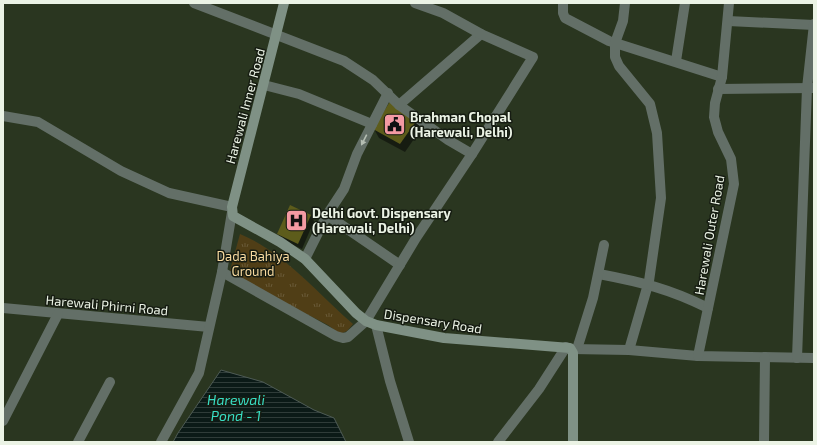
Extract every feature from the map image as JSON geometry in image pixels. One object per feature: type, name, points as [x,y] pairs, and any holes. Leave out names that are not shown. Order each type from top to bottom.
[{"type":"street","points":[[194,3],[344,61],[373,80],[399,105],[448,140],[472,154]]},
{"type":"street","name":"Harewali Inner Road","points":[[232,212],[284,3]]},
{"type":"street","points":[[222,272],[336,336],[343,338],[348,337],[366,321],[533,56],[481,34],[443,13],[415,3]]},
{"type":"street","points":[[563,3],[563,13],[565,18],[615,43],[676,61],[722,77]]},
{"type":"street","points":[[625,3],[623,21],[615,43],[615,57],[619,66],[650,104],[657,133],[661,198],[648,284],[629,350]]},
{"type":"street","points":[[676,61],[685,3]]},
{"type":"street","name":"Harewali Outer Road","points":[[698,356],[734,184],[731,159],[714,124],[715,103],[722,77],[729,3]]},
{"type":"street","points":[[728,21],[814,24],[796,358]]},
{"type":"street","points":[[399,105],[481,34]]},
{"type":"street","points":[[264,85],[299,94],[372,124]]},
{"type":"street","points":[[718,89],[811,88]]},
{"type":"street","points":[[304,259],[327,214],[344,189],[357,154],[388,93]]},
{"type":"street","points":[[3,116],[38,122],[65,136],[121,171],[169,193],[232,212],[222,272],[199,373],[161,442]]},
{"type":"street","name":"Dispensary Road","points":[[232,212],[304,259],[356,313],[366,321],[376,325],[444,338],[572,349]]},
{"type":"street","points":[[327,214],[400,265]]},
{"type":"street","points":[[498,442],[572,349],[599,274],[604,245]]},
{"type":"street","points":[[599,274],[648,284],[684,296],[708,308]]},
{"type":"street","name":"Harewali Phirni Road","points":[[3,308],[209,327]]},
{"type":"street","points":[[3,421],[58,314]]},
{"type":"street","points":[[376,325],[390,381],[408,442]]},
{"type":"street","points":[[572,349],[629,350],[698,356],[814,358]]},
{"type":"street","points":[[572,349],[573,442]]},
{"type":"street","points":[[764,442],[765,357]]},
{"type":"street","points":[[78,442],[110,382]]},
{"type":"green space","name":"Dada Bahiya Ground","points":[[240,234],[271,251],[286,262],[353,324],[347,331],[340,334],[328,325],[229,274]]},
{"type":"water","name":"Harewali Pond - 1","points":[[221,370],[263,382],[314,410],[334,418],[346,442],[173,442]]},
{"type":"building","name":"Brahman Chopal (Harewali, Delhi)","points":[[391,100],[417,120],[400,144],[373,129]]},
{"type":"building","points":[[290,205],[311,215],[298,244],[277,234]]},
{"type":"place","name":"Brahman Chopal (Harewali, Delhi)","points":[[395,124]]},
{"type":"place","name":"Delhi Govt. Dispensary (Harewali, Delhi)","points":[[296,220]]}]
